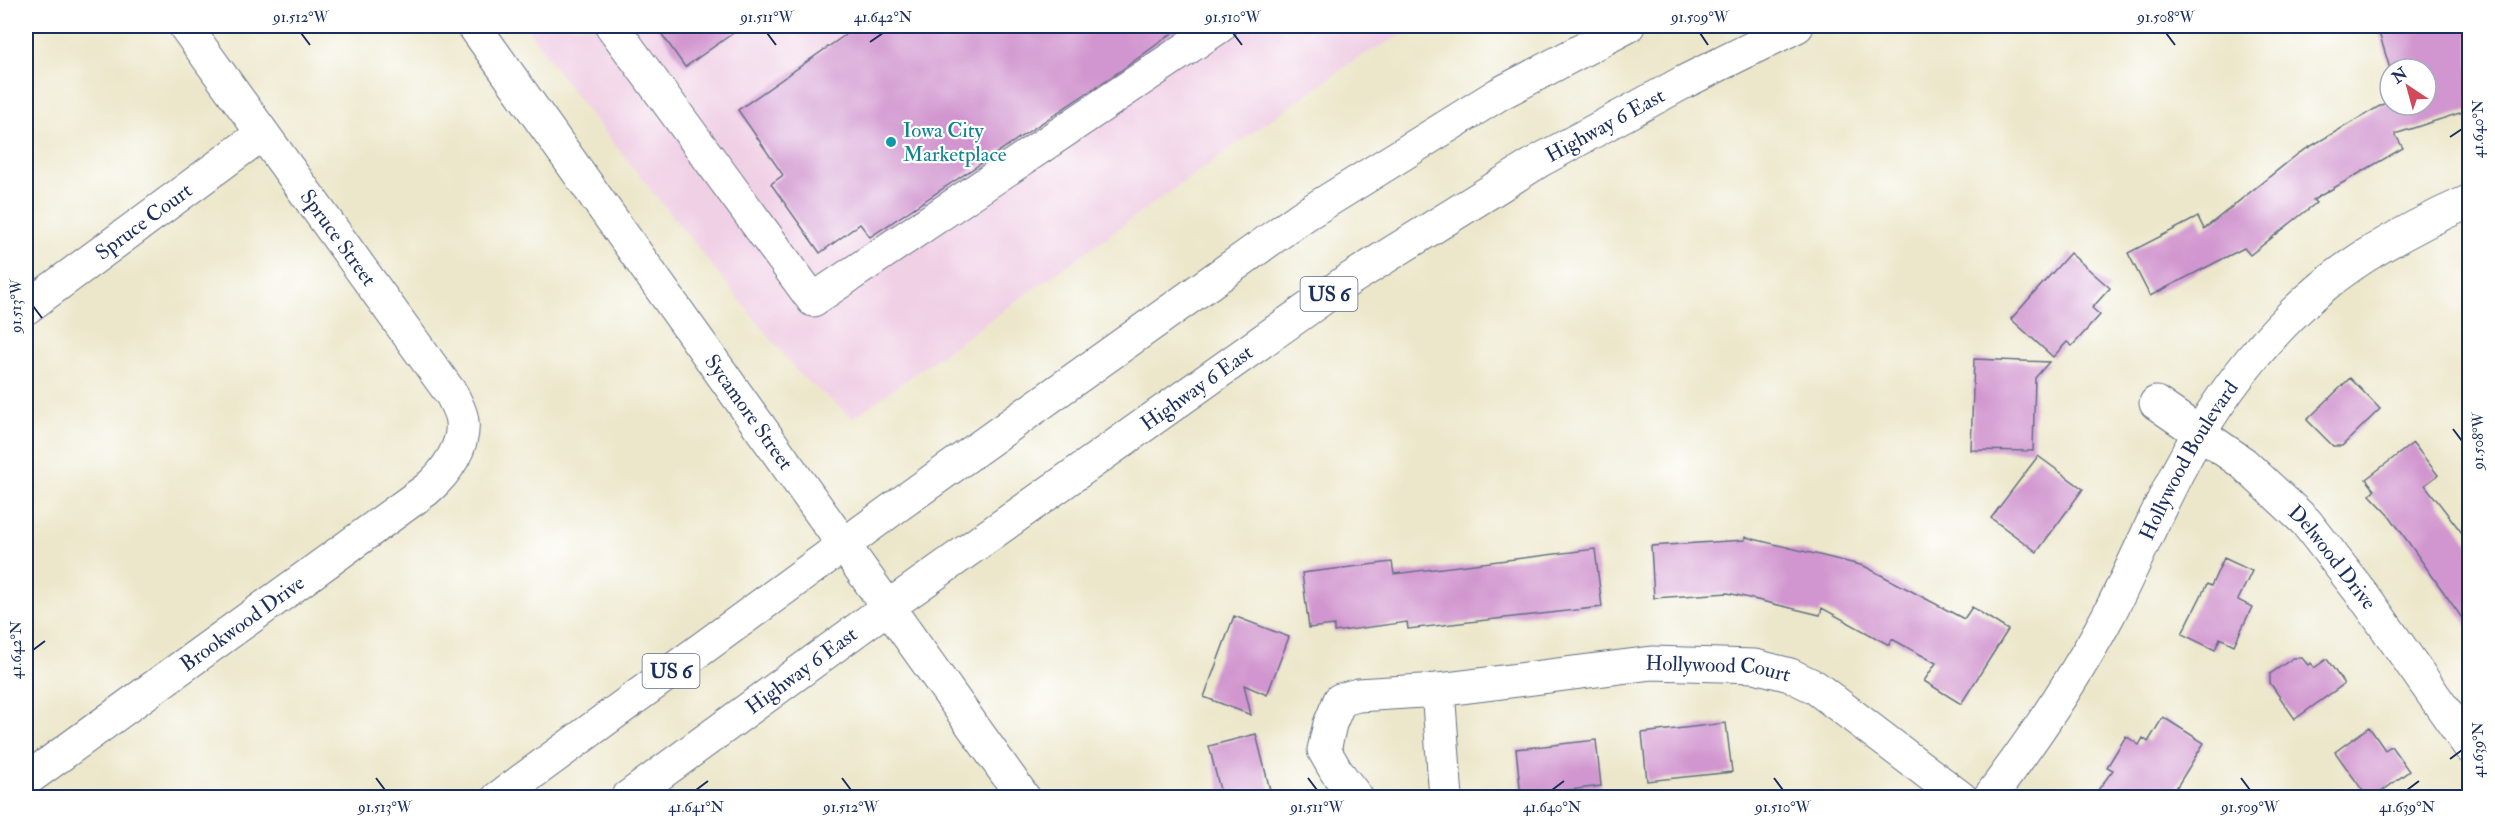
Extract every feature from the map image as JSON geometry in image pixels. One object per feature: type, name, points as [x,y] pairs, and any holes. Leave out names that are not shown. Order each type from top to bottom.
[{"type":"street","name":"Spruce Street","points":[[185,26],[452,395],[462,418],[460,438],[452,459]]},
{"type":"street","name":"Sycamore Street","points":[[474,26],[1024,798]]},
{"type":"street","points":[[612,26],[813,300],[1220,26]]},
{"type":"street","name":"US 6","points":[[498,798],[844,545],[1303,216],[1499,94],[1628,26]]},
{"type":"street","name":"Highway 6 East","points":[[627,798],[888,607],[1347,281],[1539,161],[1684,82],[1797,26]]},
{"type":"street","name":"Spruce Court","points":[[26,309],[262,134]]},
{"type":"street","name":"Hollywood Boulevard","points":[[1989,798],[2093,643],[2134,566],[2169,488],[2201,432],[2240,375],[2269,339],[2310,299],[2363,257],[2421,223],[2469,201]]},
{"type":"street","name":"Delwood Drive","points":[[2157,403],[2243,463],[2306,522],[2369,603],[2469,747]]},
{"type":"street","name":"Brookwood Drive","points":[[26,780],[426,490],[441,477],[452,459]]},
{"type":"street","name":"Hollywood Court","points":[[1357,798],[1336,771],[1324,750],[1330,724],[1340,700],[1358,695],[1438,690],[1652,663],[1755,666],[1790,675],[1815,687],[1961,798]]},
{"type":"street","points":[[1438,690],[1446,798]]},
{"type":"shaded area","points":[[525,26],[1419,26],[1356,59],[853,418],[800,375],[578,99]]},
{"type":"building","points":[[656,26],[743,26],[685,67]]},
{"type":"building","name":"Iowa City Marketplace","points":[[858,26],[1182,26],[1123,69],[870,237],[860,224],[820,253],[771,184],[783,175],[738,110]]},
{"type":"building","points":[[2377,26],[2469,26],[2469,110],[2395,134],[2403,148],[2313,200],[2316,203],[2250,255],[2244,248],[2150,296],[2128,253],[2198,217],[2204,229],[2299,153],[2378,107],[2378,117],[2438,117],[2438,57],[2386,57]]},
{"type":"building","points":[[2070,253],[2110,288],[2092,308],[2100,315],[2072,346],[2067,342],[2053,357],[2011,319]]},
{"type":"building","points":[[1974,359],[2049,362],[2035,378],[2033,451],[1971,450]]},
{"type":"building","points":[[2350,378],[2380,409],[2342,446],[2333,446],[2307,420]]},
{"type":"building","points":[[2413,443],[2438,475],[2425,485],[2469,542],[2469,628],[2389,515],[2370,495],[2375,490],[2366,479]]},
{"type":"building","points":[[2038,456],[2083,489],[2037,552],[1991,518]]},
{"type":"building","points":[[1745,537],[1864,566],[1964,619],[1972,607],[2008,630],[1961,704],[1924,681],[1936,663],[1892,639],[1889,645],[1822,608],[1820,615],[1728,593],[1654,598],[1651,546],[1745,540]]},
{"type":"building","points":[[1595,549],[1602,607],[1408,629],[1407,622],[1334,632],[1334,625],[1309,628],[1302,573],[1392,562],[1394,574]]},
{"type":"building","points":[[2224,558],[2252,571],[2238,600],[2252,607],[2234,645],[2220,638],[2215,650],[2182,634],[2207,584],[2211,586]]},
{"type":"building","points":[[1234,616],[1289,637],[1267,695],[1244,685],[1251,715],[1204,697]]},
{"type":"building","points":[[2293,658],[2302,658],[2308,665],[2311,663],[2314,668],[2327,659],[2344,684],[2295,719],[2270,683],[2270,674]]},
{"type":"building","points":[[2163,717],[2204,743],[2170,798],[2092,798],[2113,770],[2107,767],[2126,736],[2139,745],[2143,738],[2148,742]]},
{"type":"building","points":[[1726,723],[1732,772],[1647,781],[1642,733]]},
{"type":"building","points":[[2369,727],[2385,750],[2391,746],[2409,771],[2373,798],[2368,798],[2335,752]]},
{"type":"building","points":[[1256,734],[1272,798],[1222,798],[1209,746]]},
{"type":"building","points":[[1596,740],[1601,786],[1521,796],[1516,749]]},
{"type":"place","name":"Iowa City Marketplace","points":[[891,142]]}]
